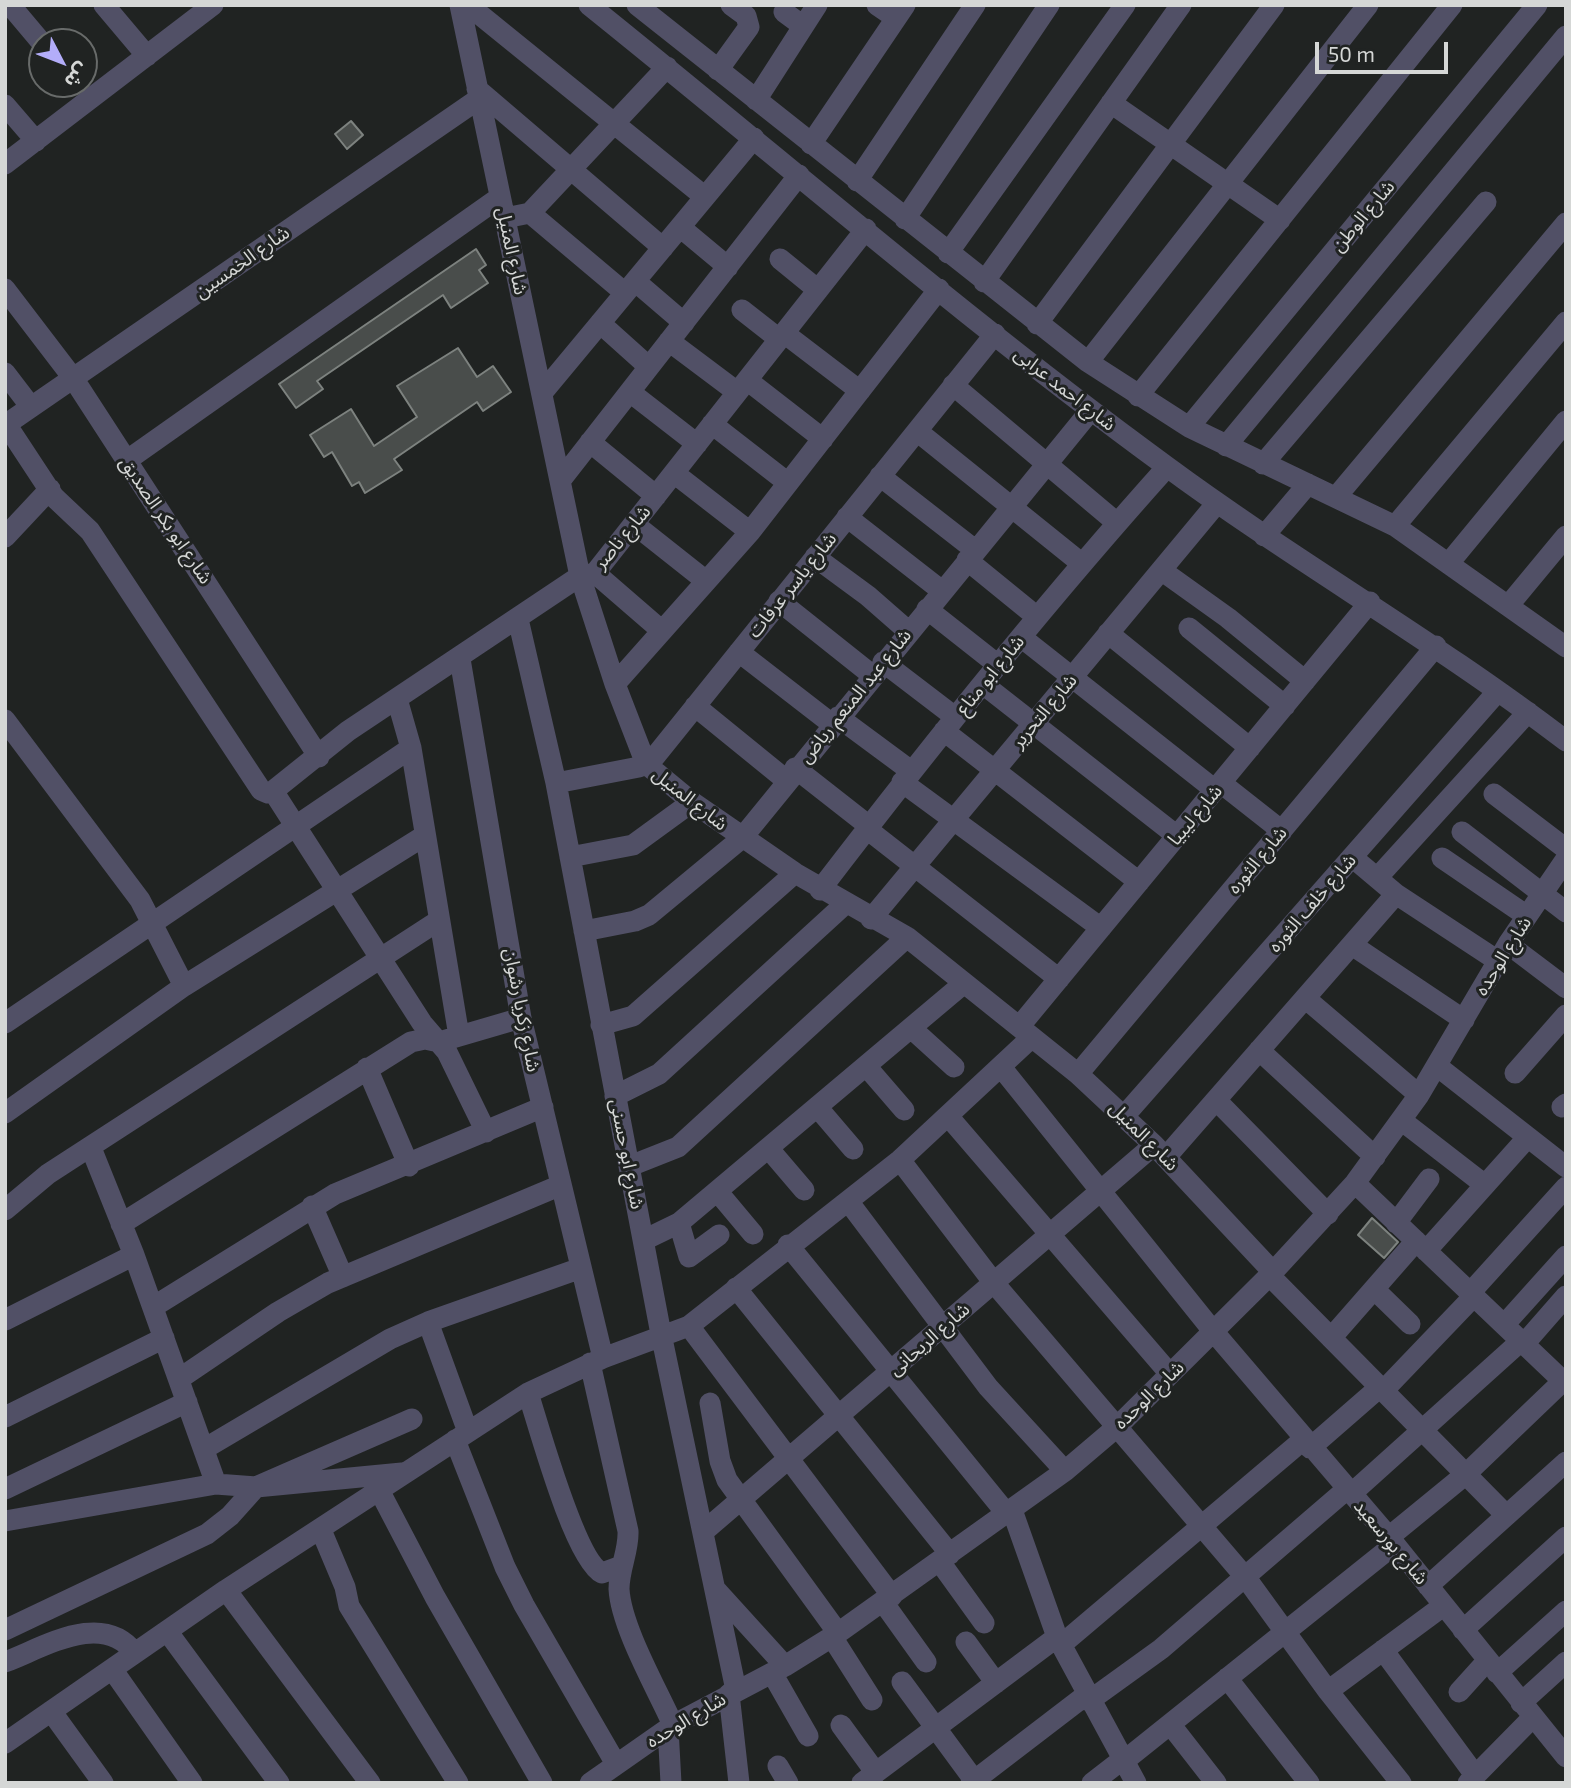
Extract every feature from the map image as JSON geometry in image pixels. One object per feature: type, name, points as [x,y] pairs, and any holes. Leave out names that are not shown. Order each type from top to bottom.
[{"type":"street","points":[[10,5],[29,28]]},
{"type":"street","points":[[104,5],[147,56]]},
{"type":"street","name":"شارع المنيل","points":[[460,5],[560,481],[588,575],[615,684],[646,764],[657,777],[794,873],[907,937],[1125,1115],[1331,1338],[1506,1515]]},
{"type":"street","points":[[468,5],[705,197]]},
{"type":"street","name":"شارع احمد عرابى","points":[[589,5],[1091,410],[1217,503],[1436,646],[1566,741]]},
{"type":"street","points":[[756,100],[817,5]]},
{"type":"street","points":[[811,144],[900,12],[877,5]]},
{"type":"street","points":[[857,181],[975,5]]},
{"type":"street","points":[[905,219],[1049,5]]},
{"type":"street","points":[[948,253],[1125,5]]},
{"type":"street","points":[[984,282],[1181,5]]},
{"type":"street","points":[[1037,324],[1274,5]]},
{"type":"street","points":[[1088,362],[1367,5]]},
{"type":"street","points":[[1138,396],[1452,5]]},
{"type":"street","name":"شارع الوطن","points":[[1189,427],[1537,5]]},
{"type":"street","points":[[718,70],[749,27],[746,16],[733,6]]},
{"type":"street","points":[[98,84],[147,56],[204,8]]},
{"type":"street","name":"شارع احمد عرابى","points":[[646,8],[718,70],[1088,362],[1189,427],[1395,526],[1566,647]]},
{"type":"street","points":[[784,12],[803,26]]},
{"type":"street","points":[[1226,446],[1566,36]]},
{"type":"street","points":[[530,213],[667,67]]},
{"type":"street","points":[[479,94],[663,248]]},
{"type":"street","name":"شارع الخمسين","points":[[6,425],[479,94]]},
{"type":"street","points":[[5,164],[36,141],[77,98]]},
{"type":"street","points":[[1111,103],[1280,220]]},
{"type":"street","points":[[5,105],[36,141]]},
{"type":"street","points":[[542,393],[754,138]]},
{"type":"street","points":[[560,481],[799,175]]},
{"type":"street","points":[[1263,464],[1486,202]]},
{"type":"street","points":[[126,461],[502,207],[530,213],[684,323]]},
{"type":"street","points":[[1337,496],[1566,223]]},
{"type":"street","points":[[680,227],[728,267]]},
{"type":"street","name":"شارع ناصر","points":[[273,791],[320,757],[348,732],[588,575],[634,524],[866,229]]},
{"type":"street","points":[[780,259],[818,290]]},
{"type":"street","name":"شارع ابو بكر الصديق","points":[[5,289],[73,378],[320,757]]},
{"type":"street","points":[[615,684],[750,533],[939,289]]},
{"type":"street","points":[[743,310],[859,391]]},
{"type":"street","points":[[600,323],[649,367]]},
{"type":"street","points":[[1395,526],[1564,329]]},
{"type":"street","name":"شارع ياسر عرفات","points":[[646,764],[995,334]]},
{"type":"street","points":[[670,341],[823,439]]},
{"type":"street","points":[[5,373],[31,407]]},
{"type":"street","points":[[953,386],[1117,523]]},
{"type":"street","points":[[630,392],[697,444]]},
{"type":"street","name":"شارع عبد المنعم رياض","points":[[584,931],[635,921],[649,915],[742,838],[835,720],[1091,410]]},
{"type":"street","points":[[1449,563],[1566,421]]},
{"type":"street","points":[[712,424],[788,483]]},
{"type":"street","points":[[6,425],[54,497],[90,531],[261,790],[268,793],[273,791],[422,1023],[449,1039]]},
{"type":"street","points":[[917,431],[1082,563]]},
{"type":"street","points":[[590,442],[656,496]]},
{"type":"street","name":"شارع ابو مناع","points":[[820,890],[906,777],[1037,617],[1167,467]]},
{"type":"street","points":[[674,473],[750,533]]},
{"type":"street","points":[[880,476],[1037,617]]},
{"type":"street","points":[[1265,536],[1308,484]]},
{"type":"street","points":[[5,537],[50,489]]},
{"type":"street","name":"شارع التحرير","points":[[871,919],[1217,503]]},
{"type":"street","points":[[847,517],[942,590]]},
{"type":"street","points":[[634,524],[706,581]]},
{"type":"street","points":[[1508,606],[1566,536]]},
{"type":"street","points":[[815,557],[860,590],[908,631]]},
{"type":"street","points":[[1161,570],[1228,618],[1305,681]]},
{"type":"street","points":[[588,575],[662,631]]},
{"type":"street","points":[[779,601],[878,668],[950,724],[995,769],[1139,882]]},
{"type":"street","name":"شارع ليبيا","points":[[689,1326],[788,1245],[900,1160],[1001,1067],[1059,978],[1370,602]]},
{"type":"street","points":[[927,609],[998,666]]},
{"type":"street","name":"شارع ابو حسنى","points":[[517,619],[556,783],[661,1334],[731,1663],[739,1783]]},
{"type":"street","points":[[1189,628],[1285,706]]},
{"type":"street","points":[[1108,634],[1250,748]]},
{"type":"street","points":[[1021,637],[1072,678],[1282,831]]},
{"type":"street","name":"شارع الثوره","points":[[1078,1074],[1436,646]]},
{"type":"street","points":[[739,652],[835,720],[954,819],[1101,928]]},
{"type":"street","name":"شارع زكريا رشوان","points":[[460,659],[521,1018],[581,1268],[628,1531],[629,1546],[621,1566],[619,1590],[623,1613],[670,1726]]},
{"type":"street","points":[[983,684],[1177,836]]},
{"type":"street","name":"شارع خلف الثوره","points":[[1125,1115],[1498,691]]},
{"type":"street","points":[[397,699],[411,748],[438,921],[454,1065],[486,1132]]},
{"type":"street","points":[[695,706],[868,827],[1059,978]]},
{"type":"street","points":[[1377,878],[1528,712]]},
{"type":"street","points":[[5,720],[126,880],[152,921],[184,986]]},
{"type":"street","points":[[5,1023],[411,748]]},
{"type":"street","points":[[556,783],[646,764]]},
{"type":"street","points":[[1494,794],[1566,849]]},
{"type":"street","points":[[570,858],[633,845],[692,802]]},
{"type":"street","points":[[1462,832],[1566,912]]},
{"type":"street","points":[[5,1113],[184,986],[424,836]]},
{"type":"street","points":[[1352,856],[1396,894],[1566,988]]},
{"type":"street","points":[[1442,858],[1527,916]]},
{"type":"street","name":"شارع الوحده","points":[[590,1783],[670,1726],[778,1670],[835,1635],[1065,1471],[1118,1426],[1271,1274],[1355,1183],[1419,1095],[1503,953],[1566,859]]},
{"type":"street","points":[[601,1025],[633,1016],[794,873]]},
{"type":"street","name":"شارع الريحانى","points":[[703,1532],[1100,1191],[1160,1151],[1216,1100],[1396,894]]},
{"type":"street","points":[[615,1096],[659,1074],[845,904]]},
{"type":"street","points":[[5,1210],[48,1174],[438,921]]},
{"type":"street","points":[[630,1166],[678,1147],[907,937]]},
{"type":"street","points":[[1352,945],[1464,1020]]},
{"type":"street","points":[[644,1240],[679,1223],[963,984]]},
{"type":"street","points":[[1305,998],[1419,1095]]},
{"type":"street","points":[[1515,1073],[1566,1015]]},
{"type":"street","points":[[121,1224],[411,1042],[449,1039],[521,1018]]},
{"type":"street","points":[[911,1028],[954,1067]]},
{"type":"street","points":[[1259,1050],[1375,1157]]},
{"type":"street","points":[[866,1066],[904,1110]]},
{"type":"street","points":[[1437,1066],[1566,1167]]},
{"type":"street","name":"شارع بورسعيد","points":[[1001,1067],[1213,1331],[1392,1541],[1527,1710],[1564,1752]]},
{"type":"street","points":[[367,1068],[409,1166]]},
{"type":"street","points":[[1216,1100],[1328,1214]]},
{"type":"street","points":[[153,1307],[312,1206],[542,1107]]},
{"type":"street","points":[[818,1108],[853,1149]]},
{"type":"street","points":[[948,1116],[1170,1374]]},
{"type":"street","points":[[1401,1121],[1485,1185]]},
{"type":"street","points":[[1331,1338],[1374,1289],[1485,1185],[1528,1137]]},
{"type":"street","points":[[90,1148],[134,1255],[216,1484]]},
{"type":"street","points":[[769,1149],[804,1190]]},
{"type":"street","points":[[900,1160],[994,1283],[1246,1578],[1328,1691],[1401,1783]]},
{"type":"street","points":[[1396,1223],[1429,1180]]},
{"type":"street","points":[[1092,1783],[1285,1632],[1392,1541],[1565,1382],[1355,1183]]},
{"type":"street","points":[[179,1379],[278,1312],[343,1277],[561,1185]]},
{"type":"street","points":[[841,1725],[869,1778],[996,1683],[1059,1641],[1307,1444],[1382,1389],[1472,1295],[1566,1187]]},
{"type":"street","points":[[717,1191],[753,1234]]},
{"type":"street","points":[[848,1201],[988,1387],[1065,1471]]},
{"type":"street","points":[[312,1206],[343,1277]]},
{"type":"street","points":[[679,1223],[689,1257],[719,1235]]},
{"type":"street","points":[[788,1245],[1009,1512],[1059,1641],[1136,1783]]},
{"type":"street","points":[[5,1320],[134,1255]]},
{"type":"street","points":[[1504,1325],[1566,1256]]},
{"type":"street","points":[[204,1449],[378,1346],[428,1322],[581,1268]]},
{"type":"street","points":[[736,1288],[839,1417],[945,1558],[984,1623]]},
{"type":"street","points":[[1374,1289],[1410,1324]]},
{"type":"street","points":[[902,1682],[972,1782],[1161,1649],[1522,1343],[1566,1296]]},
{"type":"street","points":[[428,1322],[461,1436],[505,1567],[524,1605],[616,1764]]},
{"type":"street","points":[[5,1743],[226,1590],[528,1394],[596,1361],[661,1334],[689,1326],[790,1460],[887,1599],[926,1662]]},
{"type":"street","points":[[5,1417],[164,1338]]},
{"type":"street","points":[[528,1394],[570,1520],[589,1562],[601,1573],[621,1566]]},
{"type":"street","points":[[5,1489],[187,1402]]},
{"type":"street","points":[[709,1403],[720,1461],[727,1480],[835,1635],[872,1700]]},
{"type":"street","points":[[5,1630],[207,1534],[230,1516],[256,1487],[412,1419]]},
{"type":"street","points":[[1428,1586],[1566,1462]]},
{"type":"street","points":[[5,1521],[216,1484],[256,1487],[404,1473]]},
{"type":"street","points":[[379,1490],[435,1597],[542,1783]]},
{"type":"street","points":[[321,1530],[345,1587],[349,1606],[458,1783]]},
{"type":"street","points":[[1462,1630],[1566,1537]]},
{"type":"street","points":[[226,1590],[370,1783]]},
{"type":"street","points":[[715,1590],[761,1640],[808,1736]]},
{"type":"street","points":[[1328,1691],[1443,1606]]},
{"type":"street","points":[[1459,1692],[1566,1611]]},
{"type":"street","points":[[5,1662],[89,1631],[110,1633],[120,1638],[135,1653]]},
{"type":"street","points":[[167,1631],[279,1783]]},
{"type":"street","points":[[731,1663],[761,1640]]},
{"type":"street","points":[[966,1642],[996,1683]]},
{"type":"street","points":[[1383,1650],[1472,1779],[1566,1662]]},
{"type":"street","points":[[111,1669],[192,1783]]},
{"type":"street","points":[[1227,1678],[1309,1783]]},
{"type":"street","points":[[51,1711],[103,1783]]},
{"type":"street","points":[[1170,1724],[1216,1783]]},
{"type":"street","points":[[670,1726],[671,1783]]},
{"type":"building","points":[[351,121],[363,135],[347,149],[335,134]]},
{"type":"building","points":[[476,249],[486,265],[479,270],[488,283],[451,308],[443,295],[317,381],[323,389],[296,408],[279,384]]},
{"type":"building","points":[[458,348],[477,377],[493,366],[511,392],[483,411],[477,402],[394,459],[402,470],[365,493],[359,482],[352,486],[332,452],[324,457],[310,435],[351,409],[374,446],[417,417],[397,386]]},
{"type":"building","points":[[1372,1218],[1398,1242],[1384,1258],[1358,1235]]}]
